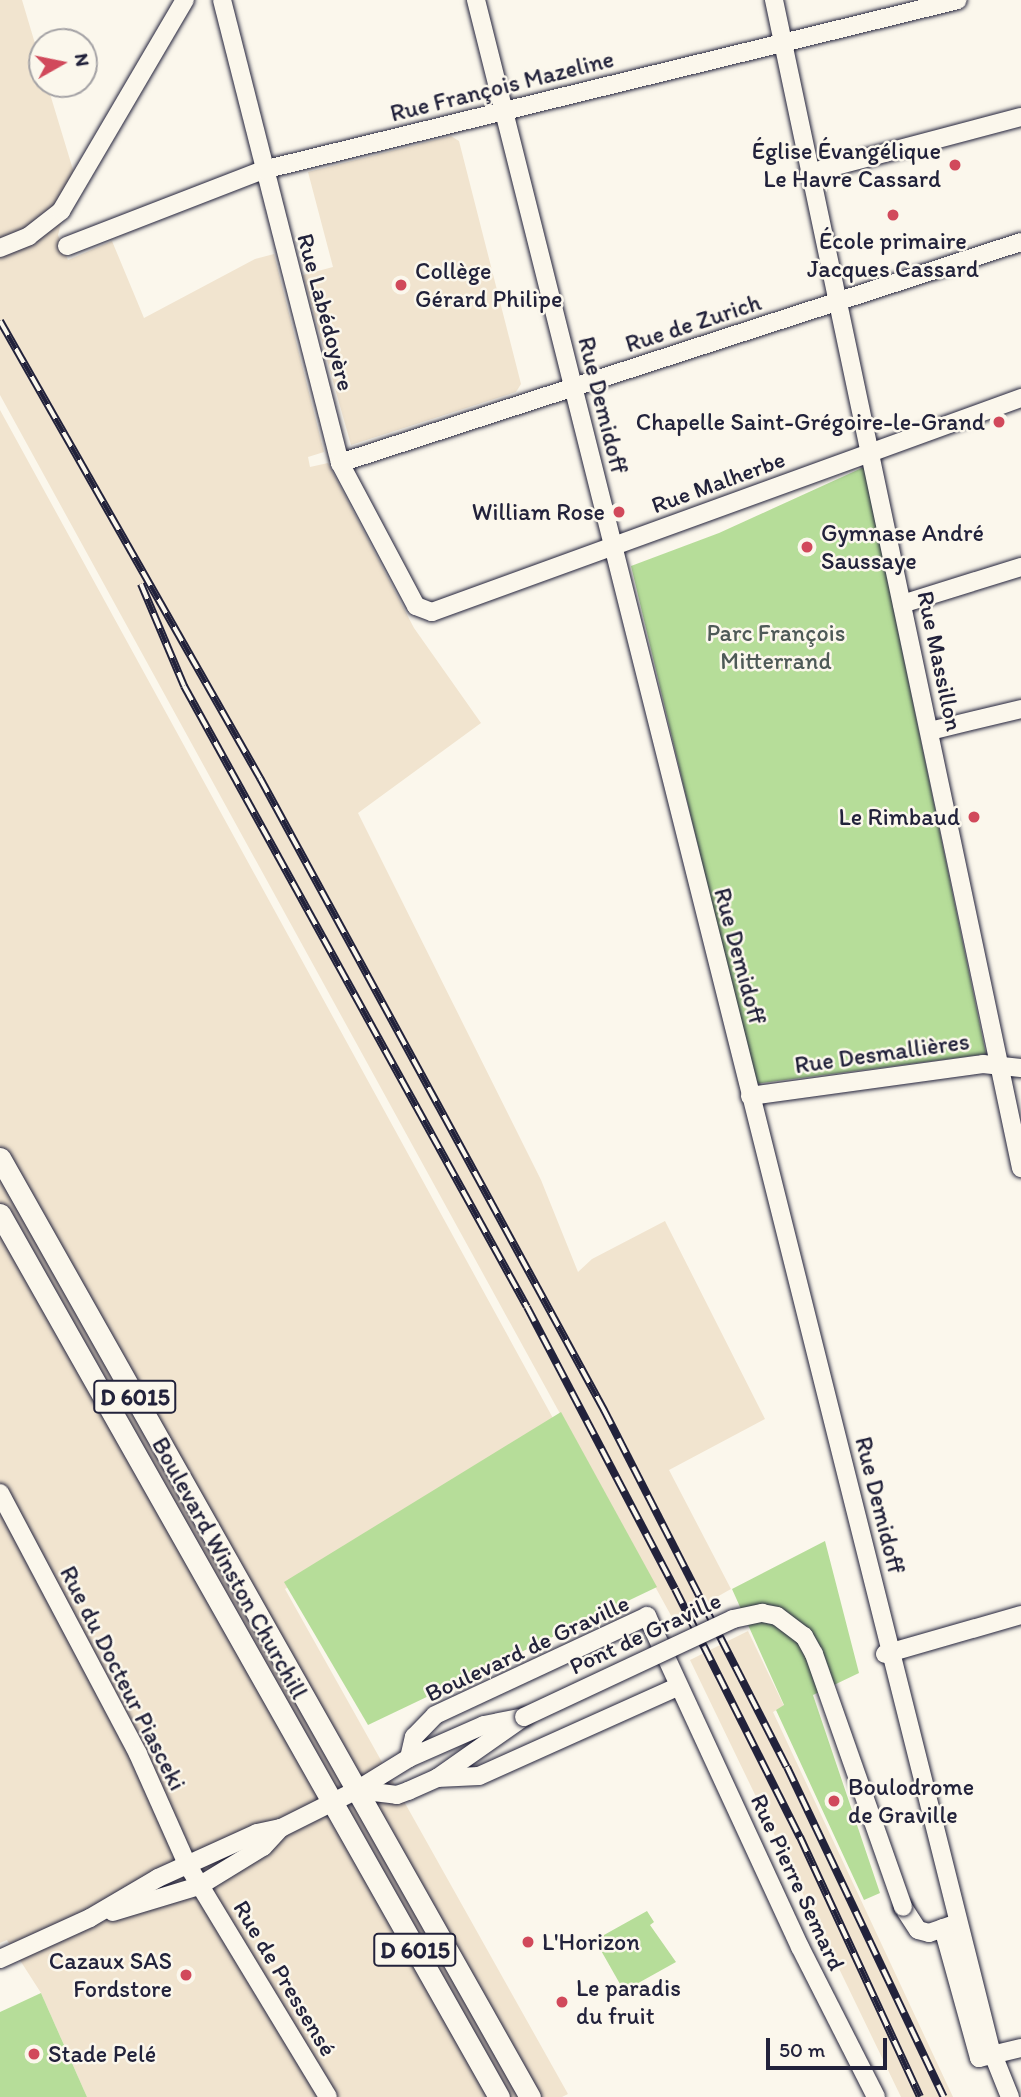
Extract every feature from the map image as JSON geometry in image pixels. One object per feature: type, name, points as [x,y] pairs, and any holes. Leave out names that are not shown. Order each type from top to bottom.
[{"type":"main road","name":"Boulevard Winston Churchill","points":[[0,1158],[357,1790]]},
{"type":"main road","name":"Boulevard Winston Churchill","points":[[0,1214],[331,1802]]},
{"type":"main road","name":"D 6015","points":[[357,1790],[530,2097]]},
{"type":"main road","name":"D 6015","points":[[331,1802],[499,2097]]},
{"type":"street","points":[[0,248],[29,236],[48,224],[68,201],[185,0]]},
{"type":"street","name":"Rue Labédoyère","points":[[222,0],[263,170],[340,463],[416,606],[432,612]]},
{"type":"street","name":"Rue Demidoff","points":[[476,0],[888,1654],[951,1925],[986,2057],[1010,2097]]},
{"type":"street","name":"Rue Massillon","points":[[774,0],[1021,1168]]},
{"type":"street","name":"Rue François Mazeline","points":[[67,246],[263,170],[958,0]]},
{"type":"street","points":[[809,173],[1021,117]]},
{"type":"street","name":"Rue de Zurich","points":[[340,463],[1021,242]]},
{"type":"street","name":"Rue Malherbe","points":[[432,612],[1021,398]]},
{"type":"street","points":[[902,604],[1021,567]]},
{"type":"street","points":[[930,731],[1021,709]]},
{"type":"street","name":"Rue Desmallières","points":[[750,1096],[998,1064],[1021,1068]]},
{"type":"street","name":"Rue du Docteur Piasceki","points":[[0,1493],[138,1754],[199,1886]]},
{"type":"street","name":"Pont de Graville","points":[[357,1790],[397,1795],[437,1777],[524,1717],[733,1619],[762,1613],[777,1616],[804,1636],[814,1654],[902,1908],[918,1930],[951,1925]]},
{"type":"street","points":[[888,1654],[1021,1615]]},
{"type":"street","name":"Boulevard de Graville","points":[[409,1758],[414,1737],[435,1715],[647,1616],[679,1686]]},
{"type":"street","points":[[437,1777],[479,1776],[679,1686]]},
{"type":"street","name":"Rue Pierre Semard","points":[[679,1686],[876,2097]]},
{"type":"street","name":"Pont de Graville","points":[[357,1790],[409,1758],[484,1725],[524,1717]]},
{"type":"street","points":[[0,1959],[90,1918],[187,1864],[257,1833],[281,1828],[357,1790]]},
{"type":"street","points":[[90,1918],[199,1886],[263,1847],[281,1828]]},
{"type":"street","name":"Rue de Pressensé","points":[[199,1886],[328,2097]]},
{"type":"street","points":[[986,2057],[1021,2048]]},
{"type":"shaded area","points":[[0,0],[22,0],[30,28],[28,28],[28,98],[51,98],[74,173],[58,235],[68,260],[112,241],[144,318],[255,259],[274,254],[324,452],[308,457],[310,467],[328,463],[414,628],[481,723],[358,813],[541,1180],[578,1272],[592,1259],[665,1221],[765,1419],[669,1470],[731,1589],[674,1621],[0,395]]},
{"type":"shaded area","name":"Collège Gérard Philipe","points":[[451,136],[459,141],[521,384],[516,392],[351,445],[303,275],[333,267],[308,172]]},
{"type":"shaded area","points":[[0,410],[554,1420],[285,1589],[568,2094],[562,2097],[87,2097],[41,1993],[7,1940],[0,1943]]},
{"type":"shaded area","points":[[748,1631],[784,1706],[773,1712],[953,2097],[901,2097],[690,1660]]},
{"type":"green space","name":"Parc François Mitterrand","points":[[864,467],[986,1054],[755,1084],[631,566],[719,533]]},
{"type":"green space","points":[[561,1412],[657,1587],[368,1725],[284,1582]]},
{"type":"green space","name":"Boulodrome de Graville","points":[[825,1541],[859,1673],[813,1695],[880,1893],[864,1900],[776,1710],[784,1705],[732,1589]]},
{"type":"green space","points":[[647,1911],[654,1922],[650,1925],[676,1962],[624,1991],[595,1940]]},
{"type":"green space","name":"Stade Pelé","points":[[41,1993],[87,2097],[0,2097],[0,2012]]},
{"type":"railway","points":[[0,321],[260,778],[604,1410],[787,1767],[944,2097]]},
{"type":"railway","points":[[141,584],[184,686],[527,1307],[675,1589],[800,1837],[920,2097]]},
{"type":"place","name":"Église Évangélique Le Havre Cassard","points":[[955,165]]},
{"type":"place","name":"École primaire Jacques Cassard","points":[[893,215]]},
{"type":"place","name":"Collège Gérard Philipe","points":[[401,285]]},
{"type":"place","name":"Chapelle Saint-Grégoire-le-Grand","points":[[999,422]]},
{"type":"place","name":"William Rose","points":[[619,512]]},
{"type":"place","name":"Gymnase André Saussaye","points":[[807,547]]},
{"type":"place","name":"Le Rimbaud","points":[[974,817]]},
{"type":"place","name":"Boulodrome de Graville","points":[[834,1801]]},
{"type":"place","name":"L'Horizon","points":[[528,1942]]},
{"type":"place","name":"Cazaux SAS Fordstore","points":[[186,1975]]},
{"type":"place","name":"Le paradis du fruit","points":[[562,2002]]},
{"type":"place","name":"Stade Pelé","points":[[34,2054]]}]
